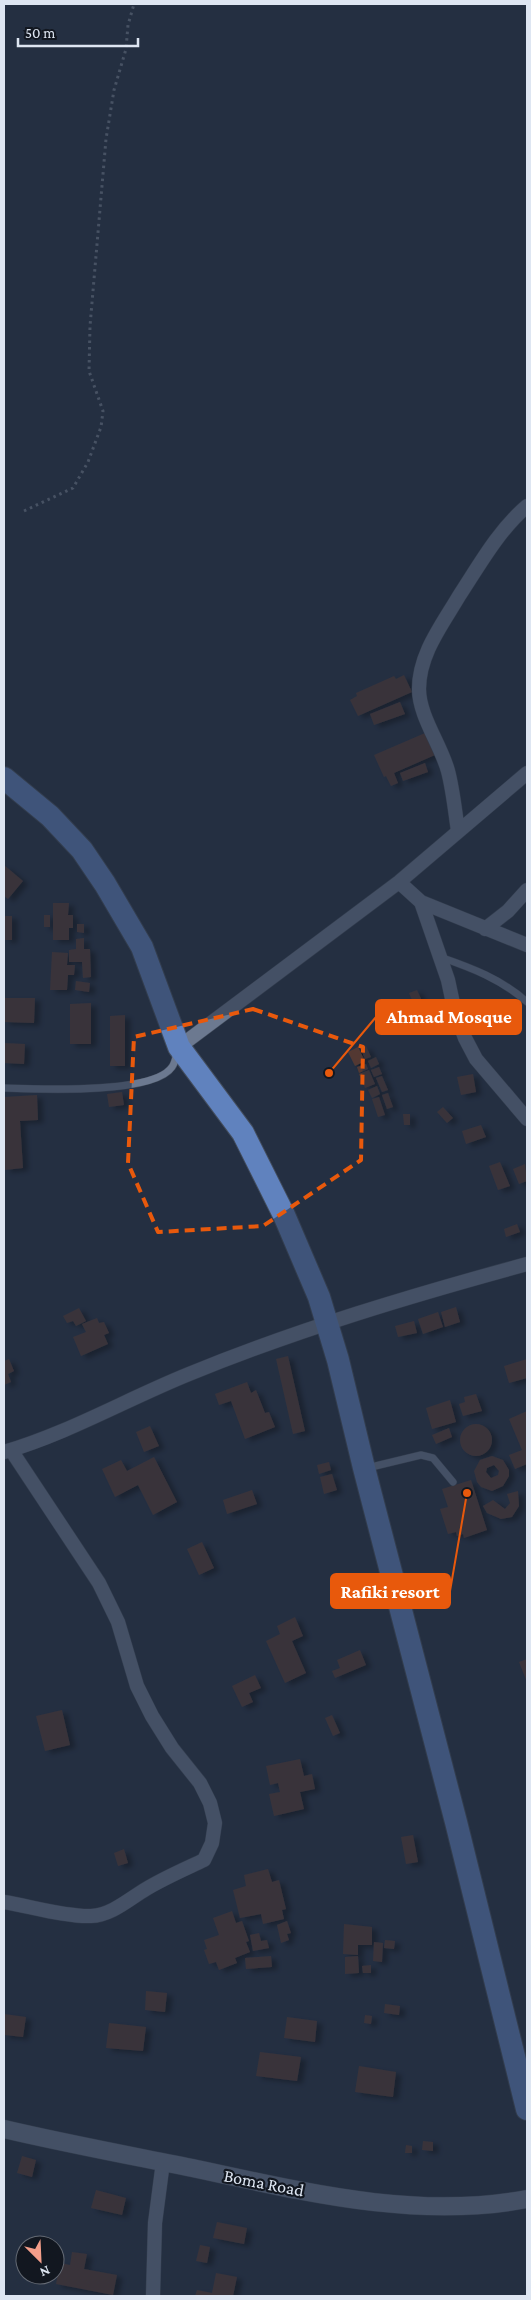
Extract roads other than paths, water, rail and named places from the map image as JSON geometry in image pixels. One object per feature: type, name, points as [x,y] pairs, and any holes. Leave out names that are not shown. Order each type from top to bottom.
[{"type":"highway","points":[[4,778],[50,816],[82,850],[106,884],[142,947],[179,1047],[243,1133],[288,1224],[319,1297],[338,1360],[527,2109]]},
{"type":"street","points":[[458,831],[448,772],[424,713],[419,691],[421,669],[426,653],[443,621],[482,559],[499,535],[527,506]]},
{"type":"street","points":[[179,1047],[399,882],[527,773]]},
{"type":"street","points":[[399,882],[421,902],[527,945]]},
{"type":"street","points":[[485,929],[508,911],[527,890]]},
{"type":"street","points":[[421,902],[465,1038],[476,1059],[527,1119]]},
{"type":"street","points":[[4,1902],[79,1915],[93,1916],[104,1912],[122,1905],[146,1889],[204,1860],[212,1843],[215,1823],[210,1803],[200,1783],[172,1748],[152,1716],[137,1686],[118,1622],[99,1583],[8,1452],[67,1429],[186,1374],[271,1341],[527,1264]]},
{"type":"street","name":"Boma Road","points":[[4,2129],[269,2185],[367,2202],[444,2207],[500,2204],[527,2199]]},
{"type":"street","points":[[153,2296],[155,2223],[163,2162]]},
{"type":"lane","points":[[438,956],[482,971],[516,992],[527,1002]]},
{"type":"lane","points":[[4,1088],[94,1088],[140,1083],[172,1068],[179,1047]]},
{"type":"lane","points":[[364,1468],[421,1455],[433,1458],[454,1482]]},
{"type":"place","name":"Ahmad Mosque","points":[[329,1073]]},
{"type":"place","name":"Rafiki resort","points":[[467,1493]]}]
